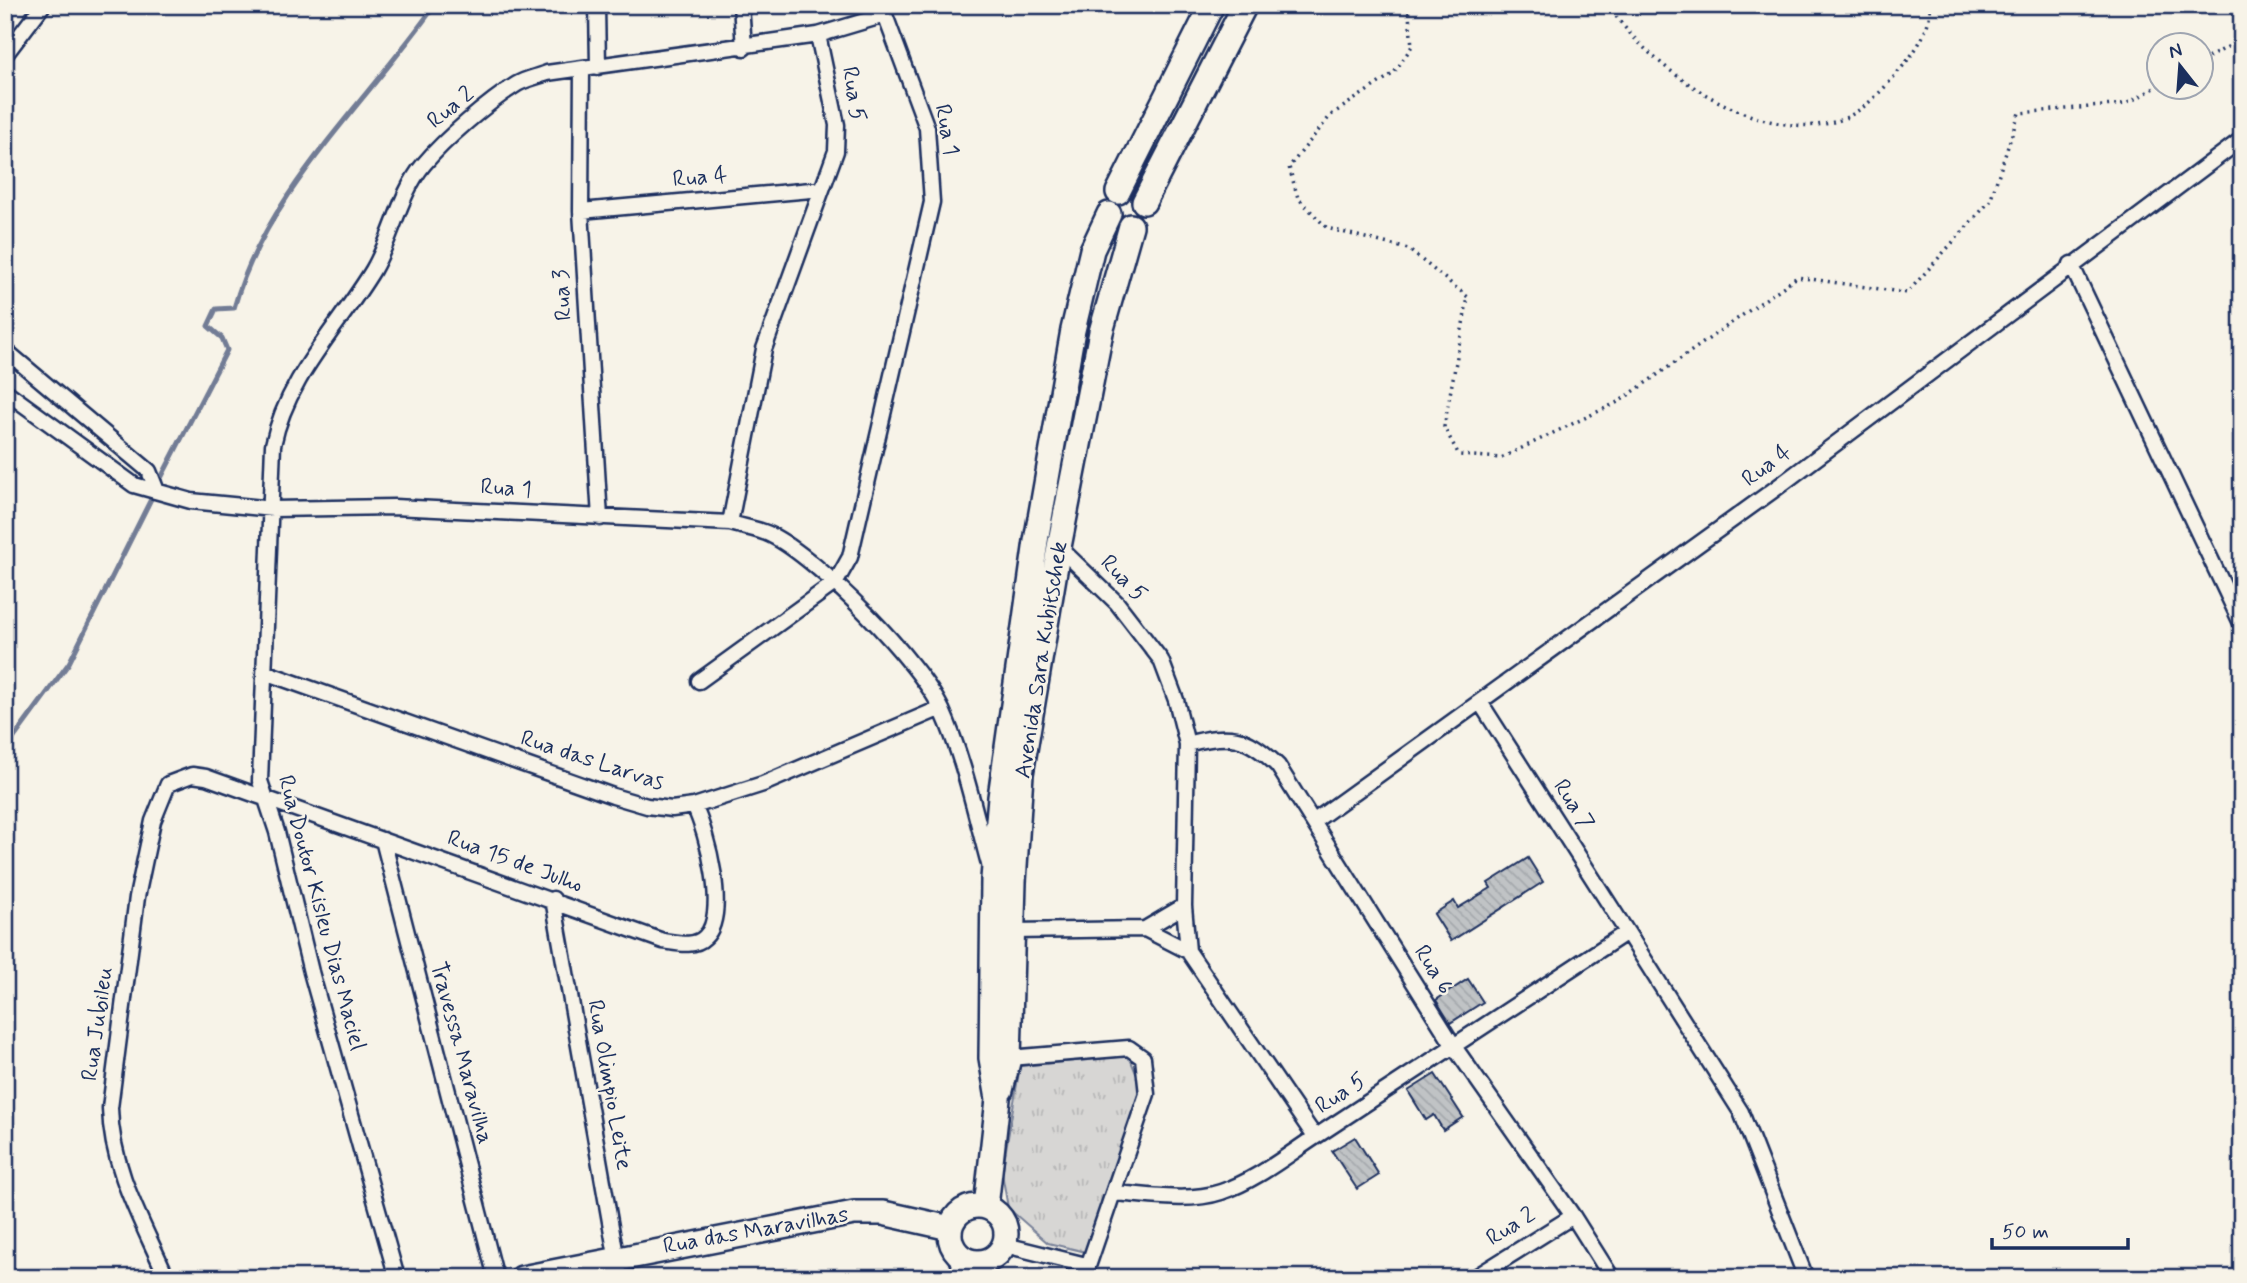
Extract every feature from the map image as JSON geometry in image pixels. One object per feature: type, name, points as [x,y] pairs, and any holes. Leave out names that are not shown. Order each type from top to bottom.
[{"type":"main road","name":"Avenida Sara Kubitschek","points":[[998,1100],[1009,1058],[1002,932],[993,879],[1000,797],[1036,541],[1073,330],[1092,250],[1109,214],[1109,204],[1118,192],[1212,5]]},
{"type":"main road","name":"Avenida Sara Kubitschek","points":[[1002,932],[1021,774],[1059,547],[1101,332],[1132,226],[1143,217],[1144,202],[1245,5]]},
{"type":"main road","points":[[1118,192],[1136,192],[1144,202]]},
{"type":"main road","points":[[1109,214],[1115,223],[1132,226]]},
{"type":"main road","points":[[986,1207],[998,1100],[991,1058],[1002,932]]},
{"type":"main road","points":[[967,1207],[986,1207],[1000,1215],[1004,1222],[1004,1245],[992,1259],[962,1268],[952,1246],[950,1228],[953,1220],[967,1207]]},
{"type":"main road","name":"Rua das Maravilhas","points":[[522,1278],[618,1267],[854,1213],[883,1213],[950,1228]]},
{"type":"street","points":[[5,55],[43,5]]},
{"type":"street","points":[[597,5],[598,67]]},
{"type":"street","points":[[741,5],[744,48]]},
{"type":"street","name":"Rua 2","points":[[273,509],[273,444],[279,415],[301,374],[373,269],[393,229],[407,190],[421,167],[440,145],[518,83],[547,74],[744,48],[818,35],[890,10]]},
{"type":"street","name":"Rua 1","points":[[699,681],[836,582],[850,557],[932,202],[926,128],[890,10]]},
{"type":"street","name":"Rua 5","points":[[730,523],[764,349],[836,151],[837,125],[818,35]]},
{"type":"street","name":"Rua 3","points":[[582,69],[581,211],[600,518]]},
{"type":"street","name":"Rua 4","points":[[1313,822],[1775,489],[2071,264],[2242,139]]},
{"type":"street","name":"Rua 4","points":[[581,211],[822,189]]},
{"type":"street","points":[[2071,264],[2242,625]]},
{"type":"street","points":[[5,350],[149,471],[157,491]]},
{"type":"street","name":"Rua 1","points":[[5,391],[134,485],[191,501],[273,509],[407,507],[730,523],[769,534],[800,552],[836,582],[918,673],[941,708],[966,778],[993,879]]},
{"type":"street","name":"Rua Doutor Kisleu Dias Maciel","points":[[273,509],[267,673],[259,765],[311,972],[397,1278]]},
{"type":"street","name":"Rua 5","points":[[1059,547],[1116,603],[1161,660],[1177,700],[1187,744],[1184,906],[1188,951],[1315,1137],[1455,1048],[1627,932]]},
{"type":"street","name":"Rua das Larvas","points":[[267,673],[613,796],[647,806],[672,809],[694,806],[763,784],[941,708]]},
{"type":"street","name":"Rua 7","points":[[1480,702],[1627,932]]},
{"type":"street","name":"Rua 6","points":[[1187,744],[1211,738],[1237,737],[1258,746],[1278,766],[1455,1048],[1573,1216],[1612,1278]]},
{"type":"street","name":"Rua 15 de Julho","points":[[179,778],[206,778],[553,899],[663,941],[683,944],[704,939],[710,931],[713,919],[715,883],[707,832],[694,806]]},
{"type":"street","name":"Rua Jubileu","points":[[167,1278],[125,1182],[110,1132],[110,1108],[139,885],[162,794],[168,784],[179,778]]},
{"type":"street","name":"Travessa Maravilha","points":[[383,840],[496,1278]]},
{"type":"street","name":"Rua Olimpio Leite","points":[[553,899],[618,1267]]},
{"type":"street","points":[[1145,929],[1184,906]]},
{"type":"street","points":[[1002,932],[1145,929],[1188,951]]},
{"type":"street","points":[[1627,932],[1741,1112],[1806,1278]]},
{"type":"street","points":[[1004,1245],[1085,1271],[1147,1094],[1143,1058],[1129,1048],[1009,1058]]},
{"type":"street","points":[[1113,1193],[1187,1198],[1221,1192],[1254,1176],[1315,1137]]},
{"type":"street","name":"Rua 2","points":[[1474,1278],[1573,1216]]},
{"type":"path","points":[[1408,5],[1412,46],[1394,73],[1331,115],[1289,167],[1297,198],[1327,228],[1408,249],[1468,297],[1444,427],[1459,456],[1501,458],[1620,401],[1797,277],[1907,293],[1990,201],[2019,113],[2126,104],[2146,93]]},
{"type":"path","points":[[1608,5],[1616,18],[1664,65],[1699,91],[1715,100],[1791,125],[1844,118],[1867,103],[1910,58],[1926,29],[1930,5]]},
{"type":"path","points":[[2234,5],[2242,8]]},
{"type":"path","points":[[2216,53],[2242,39]]},
{"type":"green space","points":[[1129,1056],[1141,1086],[1086,1252],[1048,1243],[1008,1208],[1002,1173],[1020,1066]]},
{"type":"building","points":[[1528,858],[1543,882],[1451,941],[1434,914],[1454,901],[1458,908],[1491,888],[1488,883]]},
{"type":"building","points":[[1468,979],[1483,1002],[1450,1023],[1436,1000]]},
{"type":"building","points":[[1435,1074],[1463,1117],[1443,1130],[1434,1115],[1426,1120],[1408,1091]]},
{"type":"building","points":[[1355,1137],[1379,1175],[1357,1189],[1332,1151]]},
{"type":"waterway","points":[[161,478],[227,350],[222,338],[208,326],[216,309],[234,308],[249,266],[269,226],[294,187],[435,5]]},
{"type":"waterway","points":[[5,750],[69,663],[151,499]]}]
